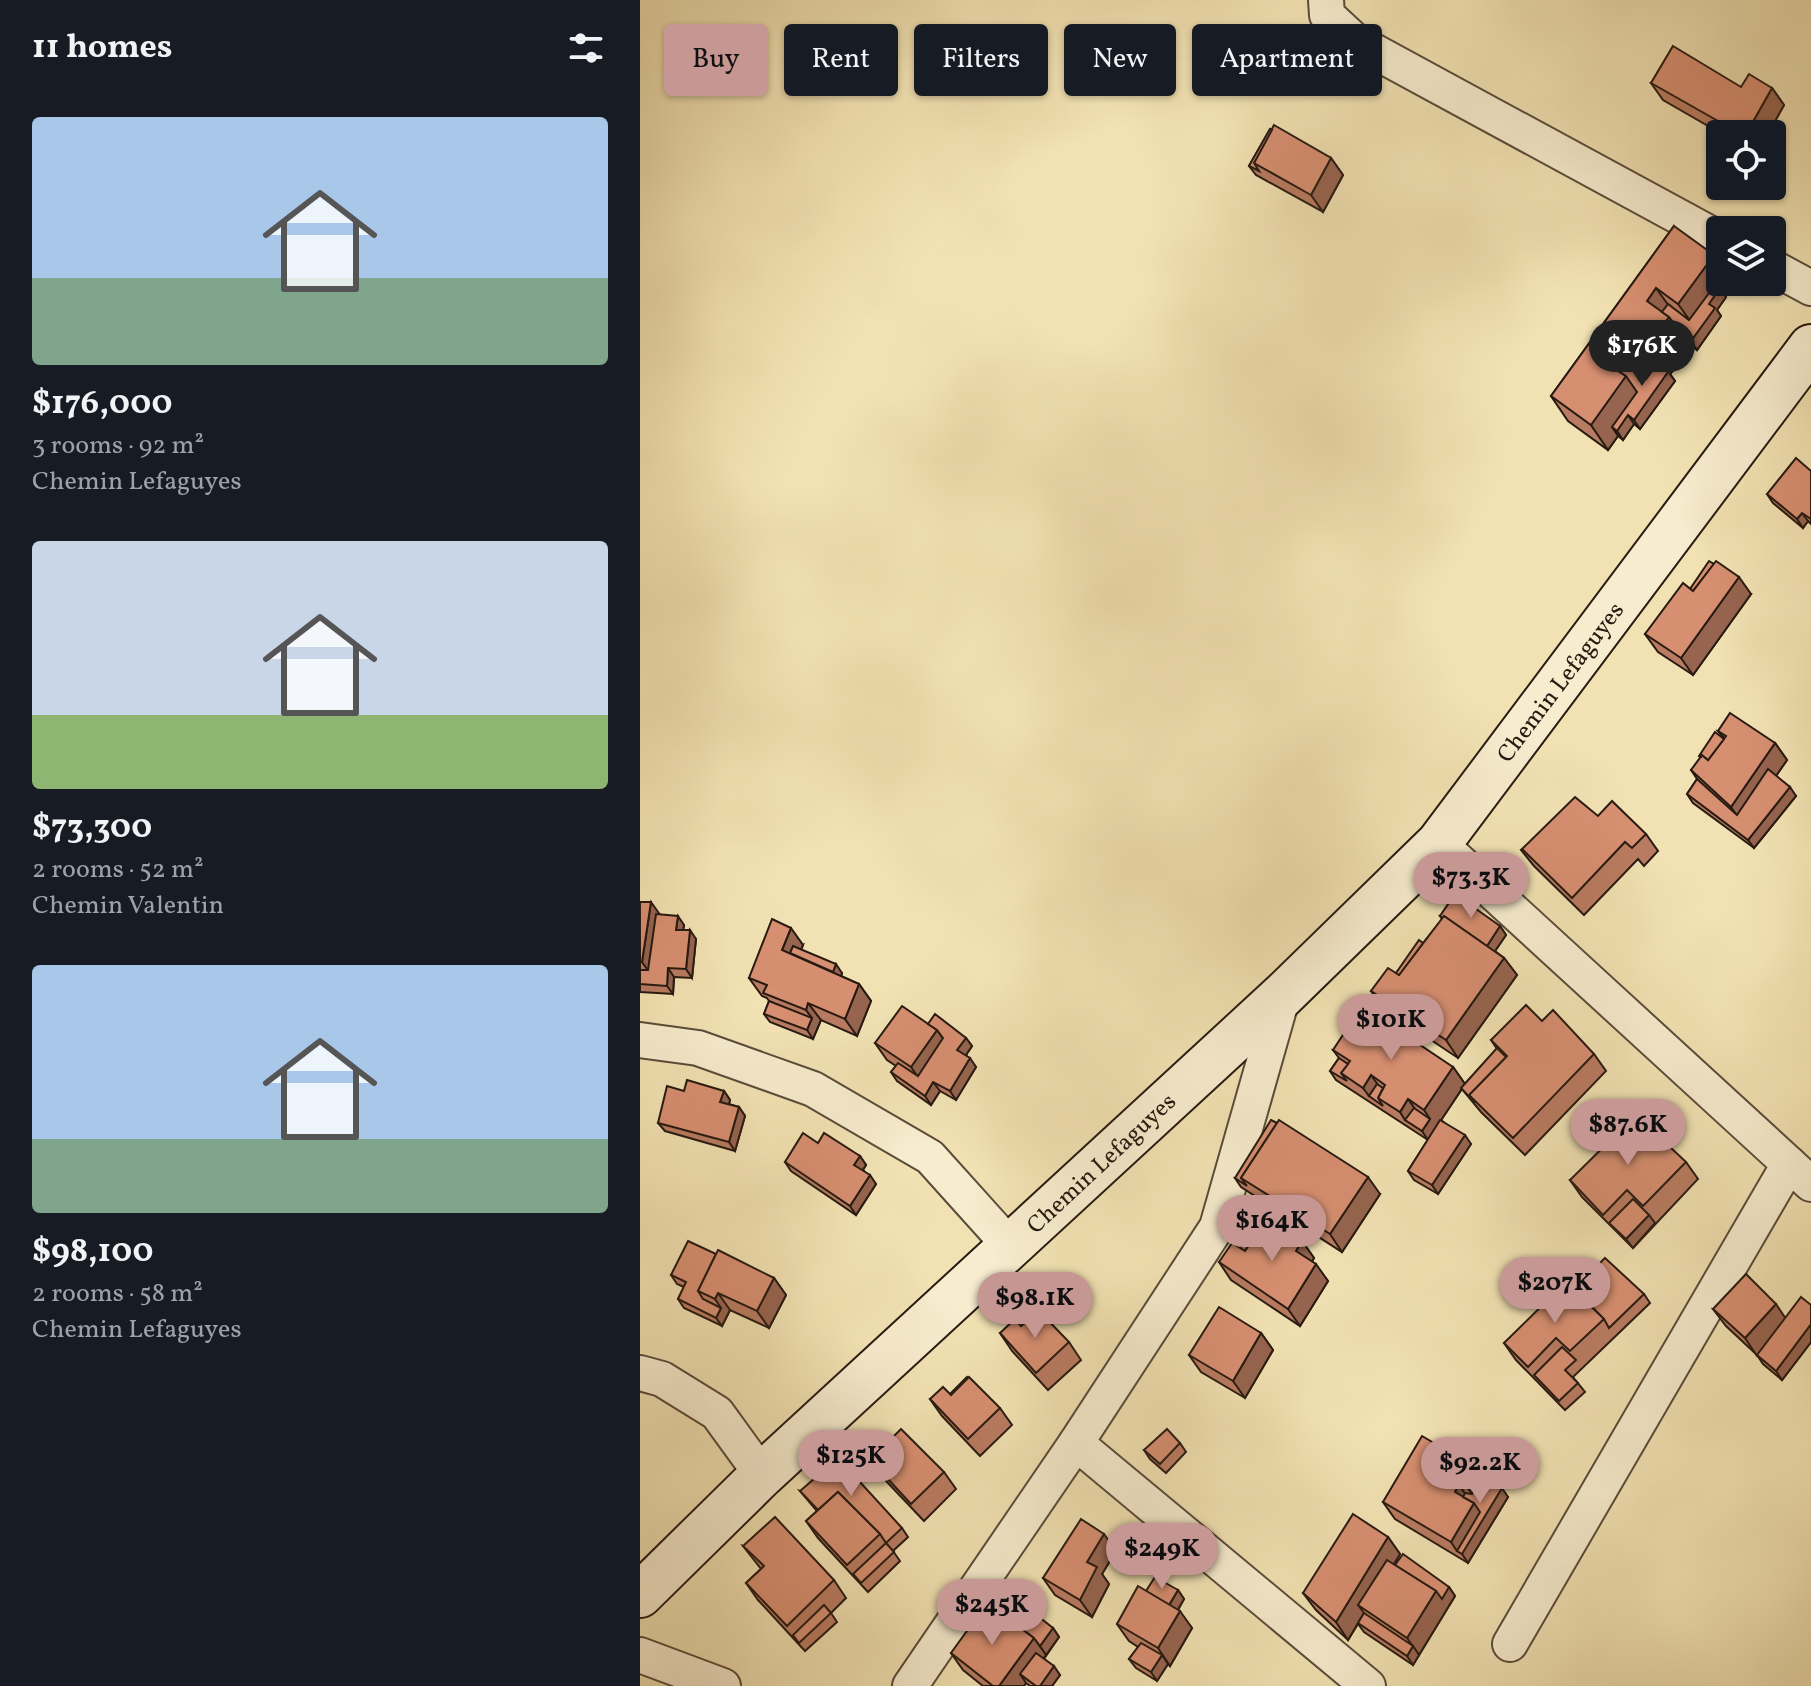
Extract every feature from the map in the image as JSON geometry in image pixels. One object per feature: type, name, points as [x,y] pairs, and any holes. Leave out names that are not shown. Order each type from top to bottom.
[{"type":"main road","name":"Chemin Lefaguyes","points":[[640,1595],[762,1475],[1283,995],[1439,843],[1811,347]]},
{"type":"street","points":[[1326,0],[1327,15],[1355,41],[1706,231]]},
{"type":"street","points":[[1786,275],[1811,288]]},
{"type":"street","points":[[1439,843],[1800,1174],[1510,1644]]},
{"type":"street","name":"Chemin Lefaguyes","points":[[910,1686],[1076,1443],[1217,1227],[1283,995]]},
{"type":"street","points":[[640,1040],[698,1048],[813,1089],[930,1157],[1011,1247]]},
{"type":"street","points":[[640,1373],[662,1379],[717,1413],[762,1475]]},
{"type":"street","points":[[1076,1443],[1368,1686]]},
{"type":"street","points":[[640,1655],[723,1686]]},
{"type":"building","points":[[1673,46],[1741,87],[1749,74],[1772,88],[1754,120],[1716,120],[1651,83]]},
{"type":"building","points":[[1274,125],[1331,158],[1311,195],[1254,163]]},
{"type":"building","points":[[1270,129],[1254,163],[1259,171],[1249,166]]},
{"type":"building","points":[[1674,226],[1706,249],[1706,266],[1678,304],[1656,288],[1647,301],[1669,317],[1635,363],[1613,347],[1604,360],[1626,376],[1591,425],[1551,396]]},
{"type":"building","points":[[1707,296],[1714,296],[1709,304],[1715,308],[1691,341],[1662,312],[1668,304],[1689,320]]},
{"type":"building","points":[[1668,349],[1673,353],[1662,367],[1668,372],[1634,420],[1628,415],[1617,431],[1612,427],[1637,392],[1626,376],[1618,371],[1624,363],[1646,379]]},
{"type":"building","points":[[1796,458],[1811,471],[1811,519],[1802,513],[1797,519],[1767,494]]},
{"type":"building","points":[[1709,561],[1714,564],[1693,591],[1690,589]]},
{"type":"building","points":[[1716,561],[1739,577],[1681,658],[1645,634],[1683,583],[1693,591]]},
{"type":"building","points":[[1730,713],[1775,743],[1731,807],[1691,770],[1702,755],[1708,760],[1726,736],[1718,731]]},
{"type":"building","points":[[1715,732],[1724,739],[1708,760],[1699,756]]},
{"type":"building","points":[[1768,769],[1790,787],[1748,840],[1687,794],[1697,779],[1737,815]]},
{"type":"building","points":[[1575,797],[1598,816],[1612,801],[1646,834],[1632,848],[1625,842],[1572,898],[1522,849]]},
{"type":"building","points":[[1455,894],[1500,926],[1487,946],[1440,916]]},
{"type":"building","points":[[640,902],[651,902],[642,962],[640,962]]},
{"type":"building","points":[[656,914],[678,916],[676,930],[690,930],[686,969],[668,968],[667,986],[640,984],[640,970],[648,970]]},
{"type":"building","points":[[1444,916],[1504,958],[1446,1040],[1371,991],[1388,968],[1399,975]]},
{"type":"building","points":[[772,919],[791,928],[782,950],[859,984],[845,1019],[808,1003],[806,1010],[763,993],[767,985],[749,978]]},
{"type":"building","points":[[1419,940],[1423,943],[1399,975],[1396,973]]},
{"type":"building","points":[[793,946],[836,964],[833,972],[790,953]]},
{"type":"building","points":[[769,1001],[812,1018],[807,1030],[764,1014]]},
{"type":"building","points":[[1526,1005],[1542,1021],[1553,1010],[1594,1054],[1513,1138],[1469,1095],[1507,1056],[1491,1040]]},
{"type":"building","points":[[902,1006],[937,1030],[911,1067],[875,1043]]},
{"type":"building","points":[[1362,1006],[1453,1067],[1424,1110],[1408,1099],[1400,1112],[1378,1098],[1385,1085],[1371,1075],[1363,1088],[1341,1073],[1350,1061],[1333,1050]]},
{"type":"building","points":[[935,1014],[966,1038],[957,1050],[970,1058],[950,1091],[933,1082],[925,1096],[891,1072],[898,1063],[918,1076],[943,1038],[928,1024]]},
{"type":"building","points":[[1497,1048],[1506,1057],[1469,1095],[1475,1103],[1461,1088]]},
{"type":"building","points":[[1339,1058],[1348,1064],[1341,1073],[1347,1081],[1330,1071]]},
{"type":"building","points":[[687,1080],[724,1091],[720,1102],[739,1107],[729,1142],[658,1123],[667,1086],[684,1091]]},
{"type":"building","points":[[1377,1084],[1383,1088],[1378,1098],[1383,1106],[1369,1096]]},
{"type":"building","points":[[1414,1108],[1430,1119],[1422,1131],[1405,1120]]},
{"type":"building","points":[[1636,1115],[1686,1162],[1643,1206],[1627,1190],[1603,1215],[1570,1180]]},
{"type":"building","points":[[1271,1120],[1277,1123],[1241,1178],[1247,1186],[1235,1178]]},
{"type":"building","points":[[1279,1120],[1368,1177],[1330,1234],[1241,1178]]},
{"type":"building","points":[[1440,1120],[1465,1135],[1432,1185],[1408,1171]]},
{"type":"building","points":[[803,1133],[818,1143],[824,1133],[860,1156],[854,1165],[870,1175],[850,1206],[785,1162]]},
{"type":"building","points":[[1633,1199],[1649,1215],[1626,1239],[1609,1223]]},
{"type":"building","points":[[1261,1217],[1266,1220],[1245,1251],[1240,1248]]},
{"type":"building","points":[[1268,1217],[1302,1241],[1296,1251],[1316,1264],[1288,1309],[1219,1262],[1232,1243],[1245,1251]]},
{"type":"building","points":[[688,1241],[716,1254],[698,1291],[703,1299],[721,1308],[716,1318],[678,1299],[686,1282],[671,1275]]},
{"type":"building","points":[[718,1250],[774,1278],[757,1311],[718,1293],[715,1299],[698,1291]]},
{"type":"building","points":[[1605,1258],[1644,1294],[1609,1328],[1574,1289]]},
{"type":"building","points":[[1746,1274],[1776,1304],[1745,1338],[1713,1309]]},
{"type":"building","points":[[1566,1282],[1604,1319],[1570,1351],[1556,1338],[1528,1367],[1504,1343]]},
{"type":"building","points":[[1801,1297],[1811,1305],[1811,1324],[1776,1371],[1757,1355]]},
{"type":"building","points":[[1219,1307],[1261,1333],[1233,1381],[1189,1355]]},
{"type":"building","points":[[1039,1311],[1069,1342],[1036,1373],[1000,1333],[1015,1319],[1021,1326]]},
{"type":"building","points":[[1562,1347],[1576,1360],[1565,1370],[1578,1383],[1559,1401],[1534,1375]]},
{"type":"building","points":[[969,1377],[1000,1408],[968,1439],[930,1399],[943,1387],[951,1395]]},
{"type":"building","points":[[901,1429],[944,1472],[911,1504],[875,1465],[891,1450],[886,1444]]},
{"type":"building","points":[[1167,1429],[1180,1443],[1160,1464],[1144,1450]]},
{"type":"building","points":[[1422,1436],[1471,1465],[1474,1471],[1466,1485],[1459,1485],[1455,1492],[1474,1503],[1451,1542],[1383,1502]]},
{"type":"building","points":[[838,1458],[902,1528],[886,1543],[838,1492],[818,1510],[800,1491]]},
{"type":"building","points":[[1478,1473],[1502,1488],[1462,1554],[1457,1551],[1480,1512],[1474,1503],[1463,1497],[1465,1493],[1472,1494],[1480,1480]]},
{"type":"building","points":[[838,1492],[880,1534],[847,1565],[806,1521]]},
{"type":"building","points":[[1353,1514],[1388,1537],[1336,1622],[1303,1593]]},
{"type":"building","points":[[775,1517],[834,1580],[787,1626],[746,1583],[764,1566],[743,1546]]},
{"type":"building","points":[[1081,1519],[1104,1534],[1087,1562],[1097,1567],[1080,1600],[1043,1578]]},
{"type":"building","points":[[886,1543],[894,1552],[861,1583],[853,1574]]},
{"type":"building","points":[[1403,1554],[1449,1587],[1442,1599],[1436,1591],[1395,1565]]},
{"type":"building","points":[[1387,1560],[1436,1591],[1407,1638],[1358,1605]]},
{"type":"building","points":[[1155,1577],[1178,1590],[1169,1605],[1146,1591]]},
{"type":"building","points":[[1138,1586],[1180,1611],[1158,1648],[1117,1624]]},
{"type":"building","points":[[824,1605],[831,1613],[799,1643],[793,1635]]},
{"type":"building","points":[[985,1606],[1034,1638],[999,1686],[993,1686],[951,1653]]},
{"type":"building","points":[[1025,1606],[1053,1628],[1040,1646],[1013,1622]]},
{"type":"building","points":[[1364,1613],[1413,1646],[1407,1656],[1358,1623]]},
{"type":"building","points":[[1141,1643],[1162,1655],[1151,1672],[1129,1659]]},
{"type":"building","points":[[1036,1653],[1054,1666],[1040,1686],[1020,1674]]}]
